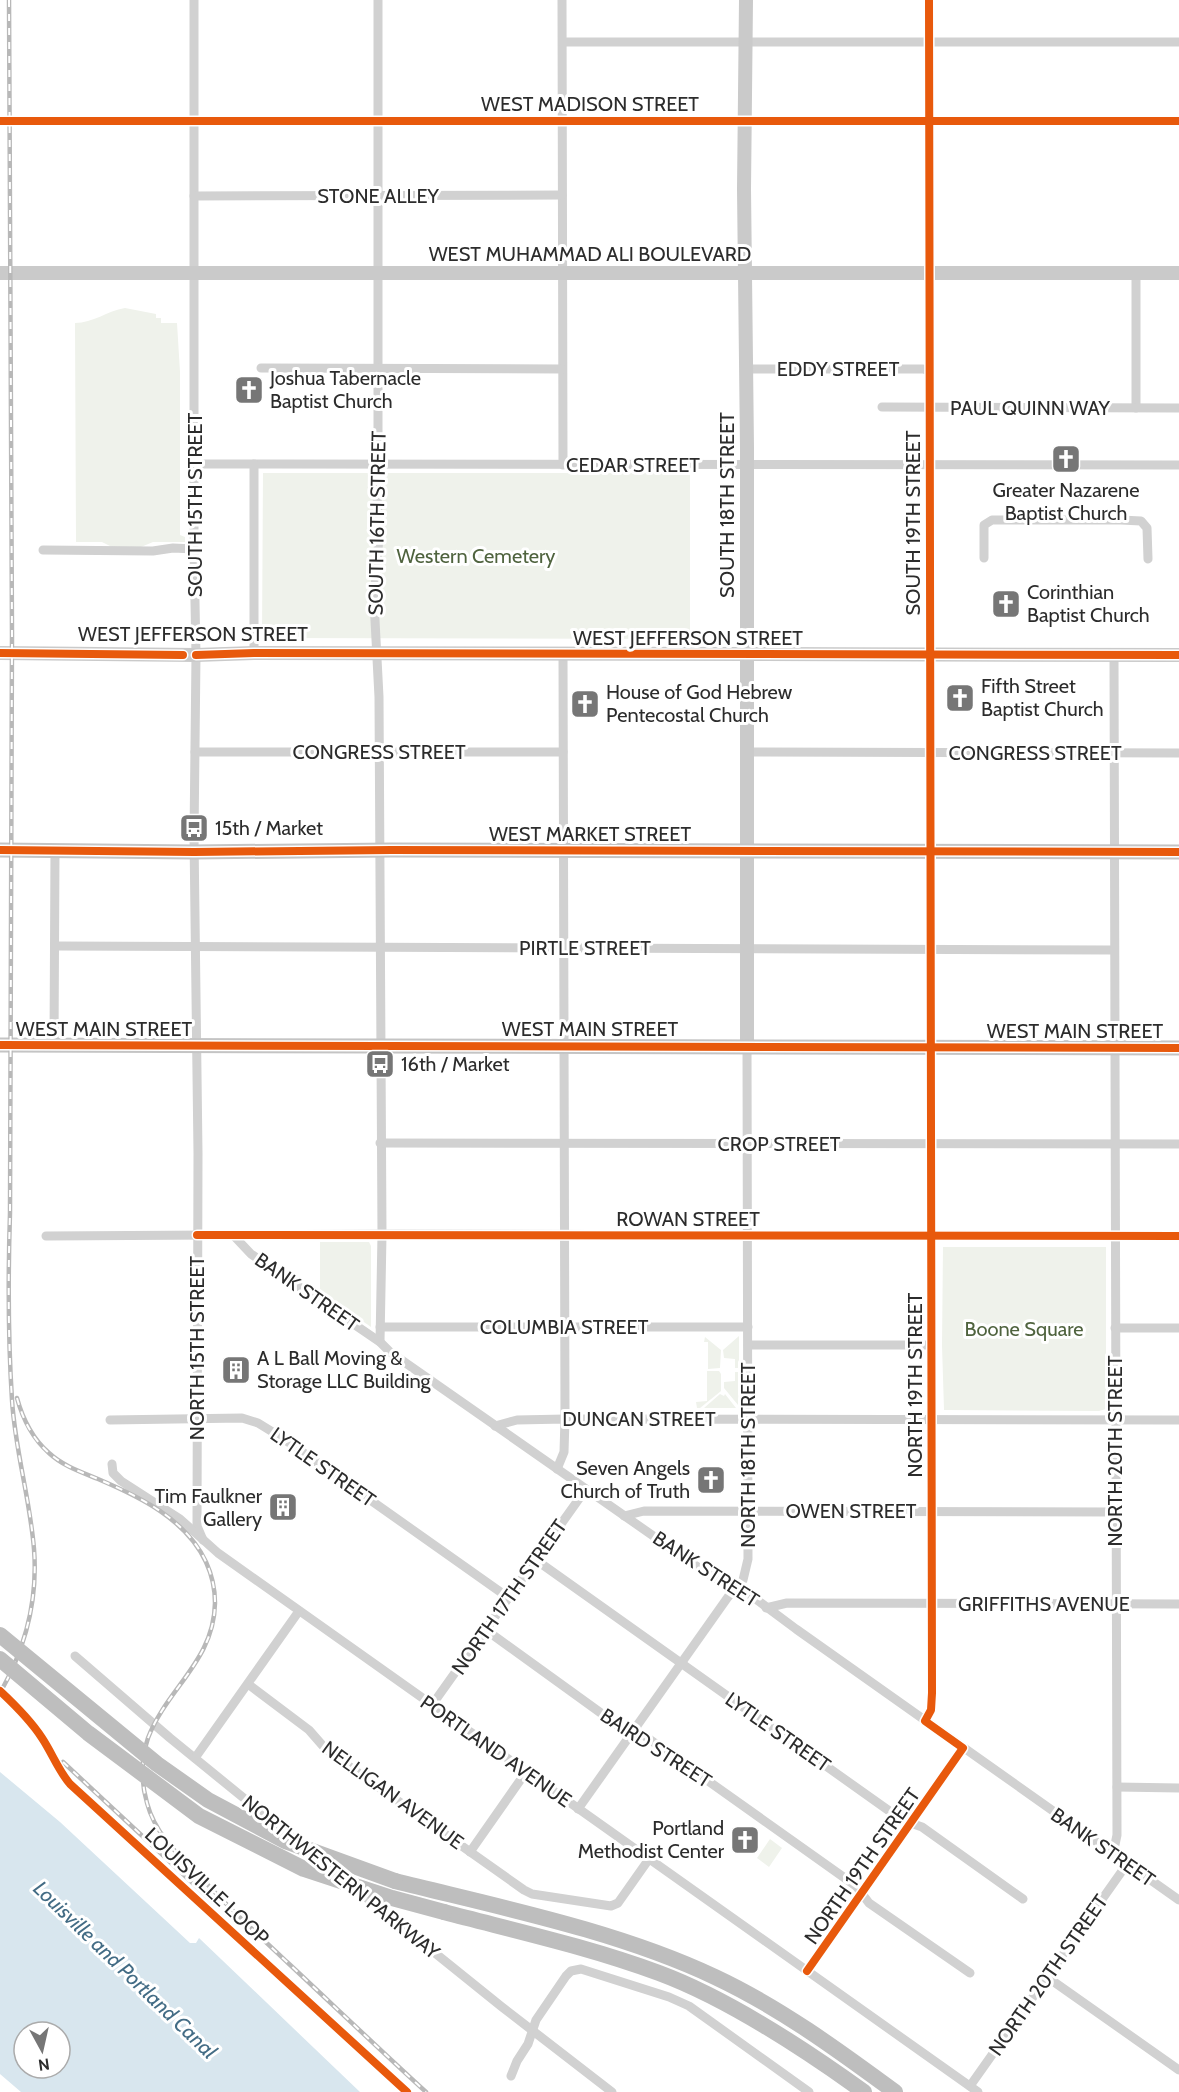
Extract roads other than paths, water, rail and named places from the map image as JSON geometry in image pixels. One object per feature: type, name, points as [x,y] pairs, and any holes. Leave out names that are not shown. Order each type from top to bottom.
[{"type":"highway","points":[[0,1635],[157,1764],[208,1800],[285,1841],[395,1881],[577,1928],[682,1962],[756,1999],[812,2033],[896,2092]]},
{"type":"highway","points":[[0,1659],[88,1733],[199,1816],[304,1869],[392,1898],[602,1953],[661,1974],[728,2005],[788,2041],[864,2092]]},
{"type":"main road","name":"WEST MARKET STREET","points":[[0,850],[1179,852]]},
{"type":"main road","name":"WEST MAIN STREET","points":[[0,1045],[1179,1048]]},
{"type":"street","name":"SOUTH 15TH STREET","points":[[194,0],[195,1047]]},
{"type":"street","name":"SOUTH 16TH STREET","points":[[378,0],[377,465],[379,537],[374,601],[379,752],[382,1235],[380,1342]]},
{"type":"street","points":[[562,0],[563,465]]},
{"type":"street","name":"SOUTH 18TH STREET","points":[[746,0],[747,1047]]},
{"type":"street","name":"SOUTH 19TH STREET","points":[[930,0],[930,1047]]},
{"type":"street","points":[[563,42],[1179,42]]},
{"type":"street","name":"WEST MADISON STREET","points":[[0,121],[1179,121]]},
{"type":"street","name":"STONE ALLEY","points":[[194,196],[562,195]]},
{"type":"street","name":"WEST MUHAMMAD ALI BOULEVARD","points":[[0,273],[1179,273]]},
{"type":"street","points":[[1136,273],[1136,408]]},
{"type":"street","points":[[261,368],[562,369]]},
{"type":"street","name":"EDDY STREET","points":[[746,369],[923,369],[930,371]]},
{"type":"street","name":"PAUL QUINN WAY","points":[[882,407],[1179,408]]},
{"type":"street","name":"CEDAR STREET","points":[[194,464],[1179,465]]},
{"type":"street","points":[[254,464],[254,653]]},
{"type":"street","points":[[984,558],[984,525],[992,520],[1121,520],[1142,521],[1147,528],[1148,559]]},
{"type":"street","points":[[43,550],[194,549]]},
{"type":"street","name":"WEST JEFFERSON STREET","points":[[0,653],[1179,656]]},
{"type":"street","points":[[557,1469],[564,1452],[565,1419],[563,654]]},
{"type":"street","name":"NORTH 20TH STREET","points":[[1113,1854],[1117,1835],[1114,1420],[1114,655]]},
{"type":"street","name":"CONGRESS STREET","points":[[195,752],[563,753]]},
{"type":"street","name":"CONGRESS STREET","points":[[747,752],[1179,753]]},
{"type":"street","points":[[54,1045],[55,850]]},
{"type":"street","name":"PIRTLE STREET","points":[[55,946],[1114,950]]},
{"type":"street","name":"NORTH 15TH STREET","points":[[195,1047],[198,1153],[197,1526],[202,1539]]},
{"type":"street","name":"NORTH 18TH STREET","points":[[578,1809],[743,1580],[748,1559],[747,1047]]},
{"type":"street","name":"NORTH 19TH STREET","points":[[925,1721],[931,1710],[930,1047]]},
{"type":"street","name":"CROP STREET","points":[[380,1143],[1179,1144]]},
{"type":"street","name":"ROWAN STREET","points":[[46,1236],[1179,1236]]},
{"type":"street","name":"BANK STREET","points":[[234,1236],[251,1254],[380,1342],[390,1352],[495,1426],[702,1570],[726,1585],[744,1591],[1179,1900]]},
{"type":"street","name":"COLUMBIA STREET","points":[[380,1327],[748,1328]]},
{"type":"street","points":[[1115,1328],[1179,1328]]},
{"type":"street","points":[[748,1345],[931,1345]]},
{"type":"street","name":"LYTLE STREET","points":[[110,1420],[242,1418],[258,1423],[509,1598]]},
{"type":"street","name":"DUNCAN STREET","points":[[495,1426],[517,1420],[565,1419],[1179,1420]]},
{"type":"street","name":"PORTLAND AVENUE","points":[[112,1464],[113,1473],[121,1481],[180,1519],[218,1553],[974,2089]]},
{"type":"street","name":"NORTH 17TH STREET","points":[[432,1706],[586,1489]]},
{"type":"street","name":"OWEN STREET","points":[[624,1516],[644,1511],[1115,1512]]},
{"type":"street","name":"LYTLE STREET","points":[[536,1560],[902,1820],[922,1827],[1023,1899]]},
{"type":"street","name":"GRIFFITHS AVENUE","points":[[766,1608],[787,1603],[1179,1604]]},
{"type":"street","points":[[195,1758],[299,1611]]},
{"type":"street","name":"BAIRD STREET","points":[[486,1630],[623,1729],[635,1729],[856,1886],[869,1903],[970,1973]]},
{"type":"street","name":"NORTHWESTERN PARKWAY","points":[[75,1656],[195,1758],[532,2031],[612,2092]]},
{"type":"street","name":"NELLIGAN AVENUE","points":[[248,1684],[309,1730],[333,1755],[524,1890],[544,1896],[606,1906],[614,1905],[649,1859]]},
{"type":"street","name":"NORTH 19TH STREET","points":[[807,1971],[963,1748]]},
{"type":"street","points":[[470,1852],[526,1772]]},
{"type":"street","points":[[1117,1787],[1179,1788]]},
{"type":"street","name":"NORTH 20TH STREET","points":[[974,2089],[1047,1977],[1127,1864]]},
{"type":"street","points":[[511,2076],[528,2044],[536,2020],[566,1976],[576,1969],[679,2001],[809,2092]]},
{"type":"street","points":[[1047,1977],[1179,2070]]},
{"type":"water","name":"Louisville and Portland Canal","points":[[0,1772],[60,1822],[190,1943],[196,1943],[199,1938],[360,2092],[21,2092],[0,2074]]},
{"type":"railway","points":[[0,1693],[23,1642],[32,1605],[35,1568],[32,1530],[14,1419],[9,1330],[12,635],[9,0]]},
{"type":"railway","points":[[17,1398],[29,1428],[54,1458],[160,1511],[187,1533],[210,1572],[215,1603],[213,1623],[207,1642],[156,1720],[146,1746],[143,1762],[144,1787],[147,1803],[157,1826],[180,1856],[236,1914],[426,2092]]},
{"type":"railway","points":[[63,1762],[212,1901]]},
{"type":"place","name":"Joshua Tabernacle Baptist Church","points":[[249,390]]},
{"type":"place","name":"Greater Nazarene Baptist Church","points":[[1066,459]]},
{"type":"place","name":"Corinthian Baptist Church","points":[[1006,604]]},
{"type":"place","name":"Fifth Street Baptist Church","points":[[960,698]]},
{"type":"place","name":"House of God Hebrew Pentecostal Church","points":[[585,704]]},
{"type":"place","name":"15th / Market","points":[[194,828]]},
{"type":"place","name":"16th / Market","points":[[380,1064]]},
{"type":"place","name":"A L Ball Moving & Storage LLC Building","points":[[236,1370]]},
{"type":"place","name":"Seven Angels Church of Truth","points":[[711,1480]]},
{"type":"place","name":"Tim Faulkner Gallery","points":[[283,1507]]},
{"type":"place","name":"Portland Methodist Center","points":[[745,1840]]},
{"type":"park label","name":"Western Cemetery","points":[[476,556]]},
{"type":"park label","name":"Boone Square","points":[[1024,1329]]}]
